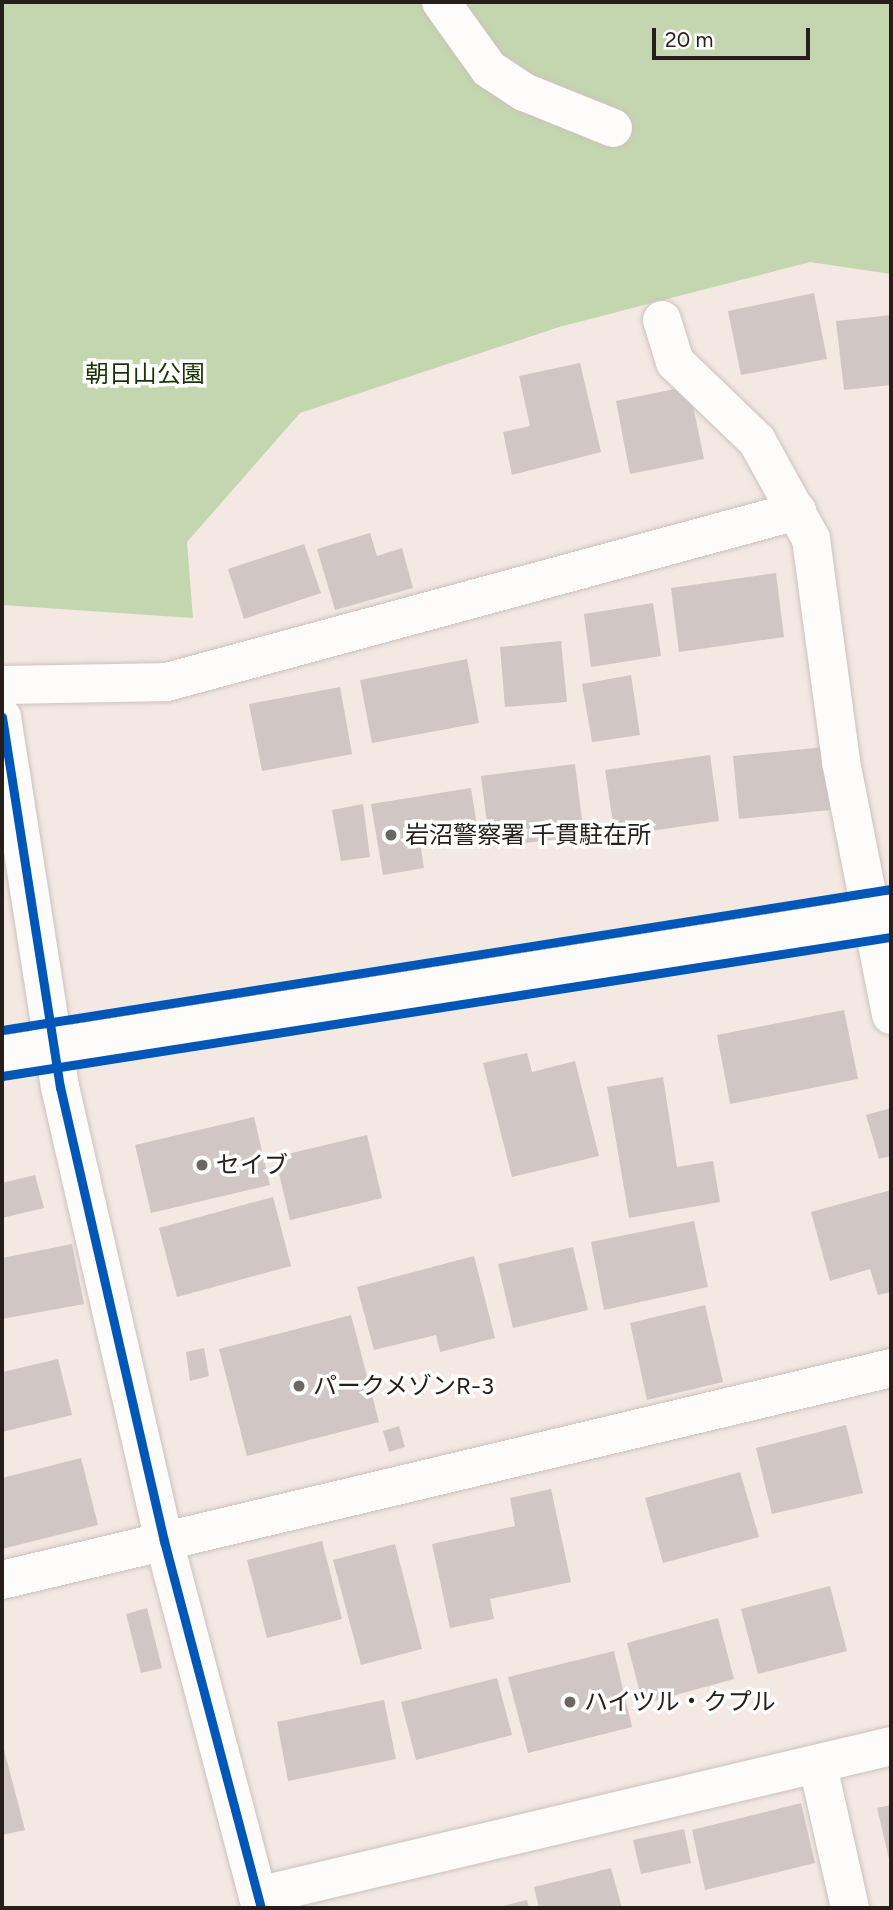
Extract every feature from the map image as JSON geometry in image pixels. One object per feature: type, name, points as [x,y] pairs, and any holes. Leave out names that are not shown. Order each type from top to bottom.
[{"type":"street","points":[[441,2],[489,69],[524,92],[614,128]]},
{"type":"street","points":[[662,320],[675,362],[757,441],[811,539],[880,916],[891,1015]]},
{"type":"street","points":[[2,685],[167,682],[797,511]]},
{"type":"street","points":[[2,717],[52,1048],[164,1541],[260,1902],[891,1746]]},
{"type":"street","points":[[2,1055],[880,916]]},
{"type":"street","points":[[2,1580],[891,1368]]},
{"type":"street","points":[[818,1766],[850,1908]]},
{"type":"green space","name":"朝日山公園","points":[[2,2],[891,2],[891,274],[810,262],[559,327],[300,413],[187,542],[193,618],[2,605]]},
{"type":"building","points":[[814,293],[827,359],[741,375],[728,311]]},
{"type":"building","points":[[891,315],[891,385],[844,390],[836,321]]},
{"type":"building","points":[[580,363],[601,452],[512,475],[503,432],[530,426],[519,376]]},
{"type":"building","points":[[689,386],[704,459],[630,474],[616,401]]},
{"type":"building","points":[[370,533],[377,556],[402,548],[413,588],[335,610],[317,549]]},
{"type":"building","points":[[304,544],[321,593],[244,619],[228,569]]},
{"type":"building","points":[[776,573],[784,637],[679,652],[671,588]]},
{"type":"building","points":[[653,603],[661,656],[591,667],[584,614]]},
{"type":"building","points":[[561,641],[567,702],[505,707],[500,647]]},
{"type":"building","points":[[467,659],[479,723],[372,743],[360,680]]},
{"type":"building","points":[[631,675],[640,735],[592,742],[582,684]]},
{"type":"building","points":[[340,687],[352,754],[262,771],[249,704]]},
{"type":"building","points":[[824,747],[831,810],[739,819],[733,756]]},
{"type":"building","points":[[710,755],[719,821],[615,836],[605,770]]},
{"type":"building","points":[[575,764],[584,836],[490,847],[481,776]]},
{"type":"building","points":[[471,788],[479,839],[421,849],[424,868],[383,875],[371,804]]},
{"type":"building","points":[[363,804],[370,857],[341,861],[332,810]]},
{"type":"building","points":[[844,1010],[858,1079],[730,1104],[717,1035]]},
{"type":"building","points":[[527,1053],[532,1072],[575,1061],[599,1156],[512,1177],[483,1063]]},
{"type":"building","points":[[663,1077],[677,1167],[713,1161],[720,1202],[629,1218],[607,1087]]},
{"type":"building","points":[[891,1108],[891,1156],[879,1159],[866,1115]]},
{"type":"building","name":"セイブ","points":[[254,1117],[270,1185],[151,1213],[135,1145]]},
{"type":"building","points":[[367,1135],[382,1198],[290,1220],[275,1157]]},
{"type":"building","points":[[35,1175],[44,1208],[2,1218],[2,1183]]},
{"type":"building","points":[[891,1190],[891,1292],[878,1295],[870,1269],[830,1281],[811,1212]]},
{"type":"building","points":[[273,1197],[291,1266],[177,1297],[159,1228]]},
{"type":"building","points":[[694,1221],[708,1287],[604,1310],[591,1242]]},
{"type":"building","points":[[72,1244],[84,1304],[2,1319],[2,1258]]},
{"type":"building","points":[[573,1247],[588,1310],[513,1328],[498,1264]]},
{"type":"building","points":[[474,1256],[495,1338],[440,1352],[436,1335],[374,1350],[357,1287]]},
{"type":"building","points":[[705,1305],[723,1382],[647,1400],[630,1323]]},
{"type":"building","name":"パークメゾンR-3","points":[[351,1315],[379,1422],[247,1456],[219,1349]]},
{"type":"building","points":[[204,1348],[209,1376],[190,1381],[186,1352]]},
{"type":"building","points":[[58,1359],[72,1415],[2,1432],[2,1372]]},
{"type":"building","points":[[846,1425],[863,1493],[772,1514],[756,1448]]},
{"type":"building","points":[[399,1426],[405,1447],[389,1452],[383,1431]]},
{"type":"building","points":[[81,1458],[98,1525],[2,1549],[2,1478]]},
{"type":"building","points":[[740,1472],[759,1537],[663,1563],[645,1498]]},
{"type":"building","points":[[551,1489],[571,1582],[490,1599],[494,1619],[450,1628],[432,1544],[515,1526],[510,1498]]},
{"type":"building","points":[[322,1541],[342,1619],[267,1638],[247,1560]]},
{"type":"building","points":[[395,1544],[422,1649],[361,1665],[333,1560]]},
{"type":"building","points":[[830,1586],[847,1651],[758,1674],[741,1609]]},
{"type":"building","points":[[147,1608],[162,1668],[141,1673],[126,1614]]},
{"type":"building","points":[[718,1618],[734,1679],[643,1704],[627,1643]]},
{"type":"building","name":"ハイツル・クプル","points":[[614,1651],[632,1727],[528,1753],[508,1677]]},
{"type":"building","points":[[497,1678],[512,1735],[416,1760],[401,1702]]},
{"type":"building","points":[[384,1700],[396,1759],[288,1781],[277,1722]]},
{"type":"building","points":[[2,1742],[25,1830],[2,1835]]},
{"type":"building","points":[[801,1803],[815,1863],[705,1890],[692,1830]]},
{"type":"building","points":[[891,1805],[891,1863],[890,1863],[877,1808]]},
{"type":"building","points":[[684,1829],[691,1863],[641,1874],[633,1840]]},
{"type":"building","points":[[611,1868],[622,1908],[539,1908],[534,1887]]},
{"type":"building","points":[[527,1900],[529,1908],[499,1908],[499,1907]]},
{"type":"cycle path","points":[[2,717],[60,1087],[164,1541],[261,1908]]},
{"type":"cycle path","points":[[2,1030],[891,889]]},
{"type":"cycle path","points":[[2,1076],[891,937]]},
{"type":"place","name":"岩沼警察署 千貫駐在所","points":[[391,835]]},
{"type":"place","name":"セイブ","points":[[202,1165]]},
{"type":"place","name":"パークメゾンR-3","points":[[299,1386]]},
{"type":"place","name":"ハイツル・クプル","points":[[570,1702]]}]
